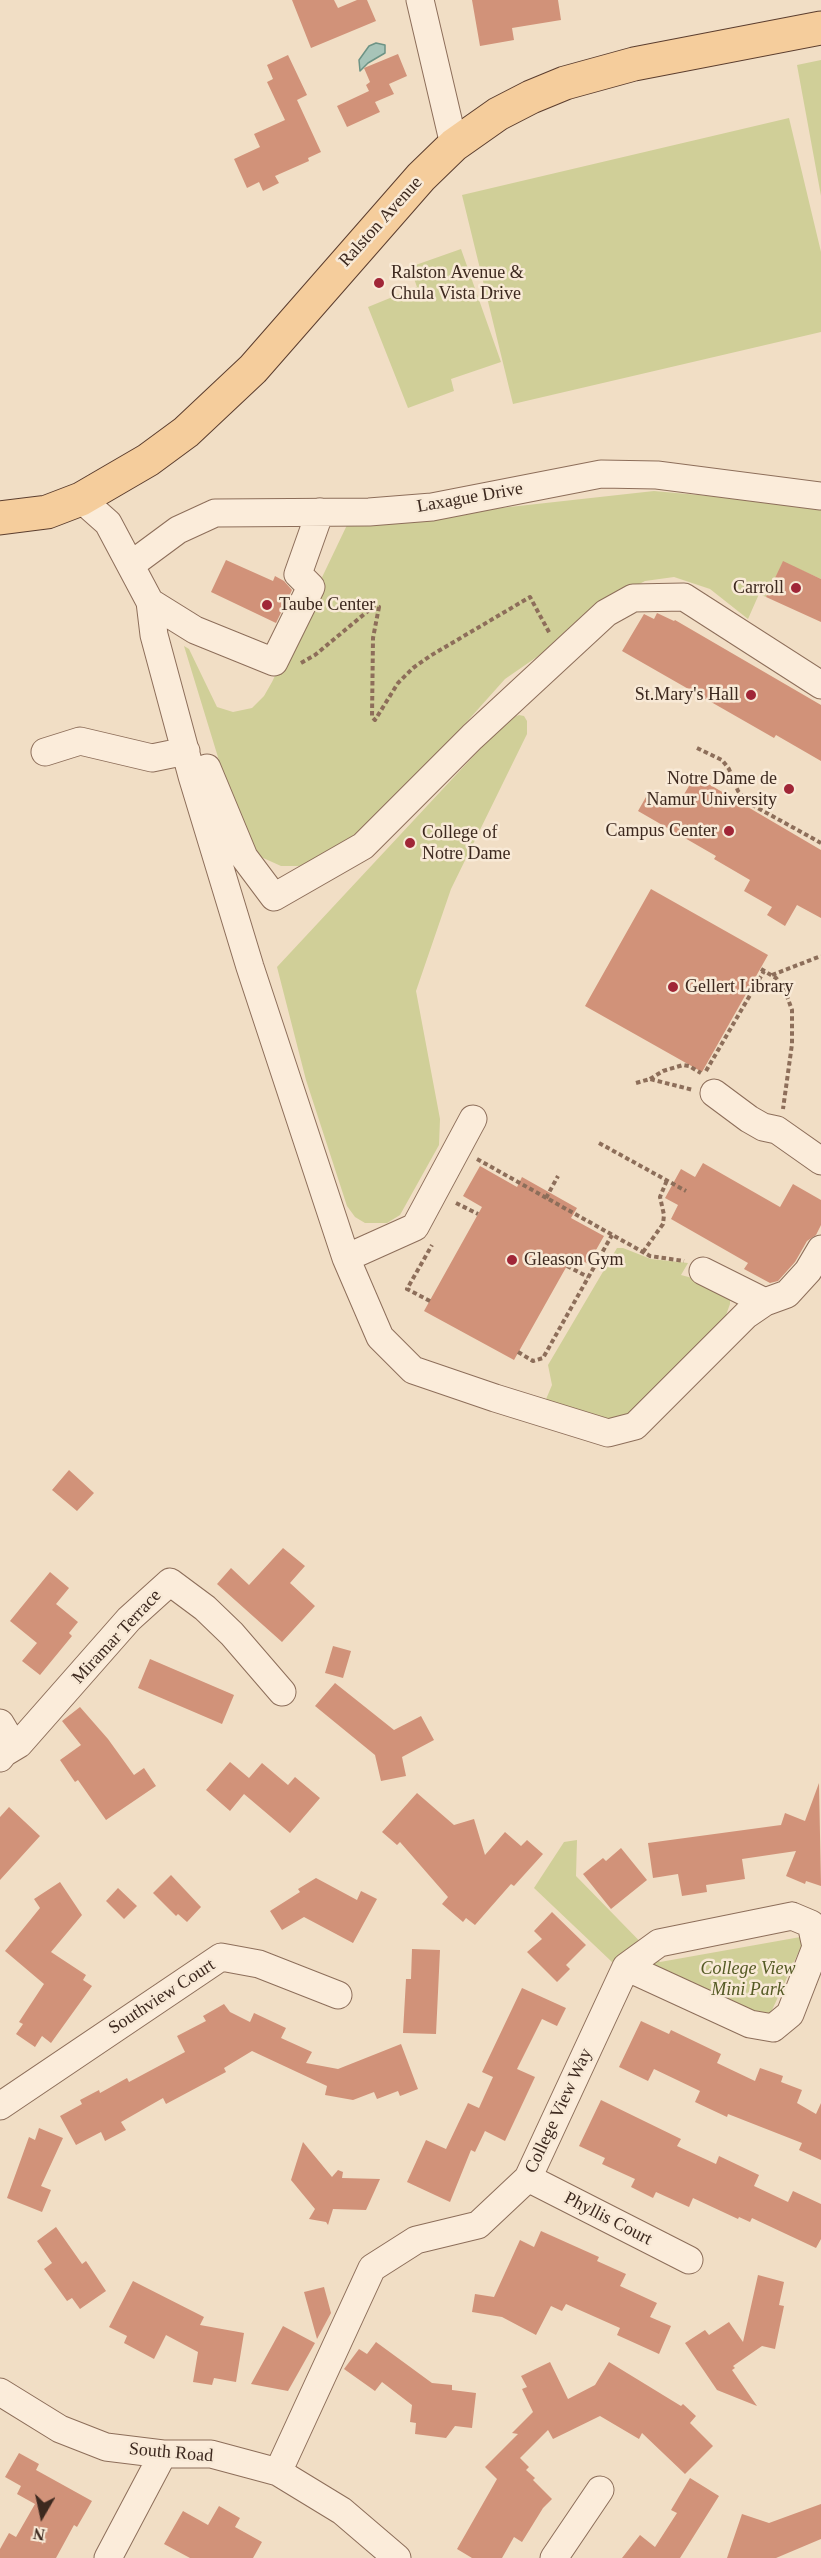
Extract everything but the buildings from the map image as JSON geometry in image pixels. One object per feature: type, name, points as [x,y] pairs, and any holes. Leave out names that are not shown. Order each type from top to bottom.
[{"type":"main road","name":"Ralston Avenue","points":[[0,518],[47,512],[81,499],[148,460],[186,432],[253,369],[394,206],[454,145],[498,114],[565,83],[634,64],[821,28]]},
{"type":"street","points":[[420,0],[454,145]]},
{"type":"street","name":"Laxague Drive","points":[[132,564],[178,530],[215,513],[369,512],[432,507],[601,474],[657,475],[821,496]]},
{"type":"street","points":[[81,499],[108,523],[132,564],[180,666],[205,764],[215,792],[244,857],[274,897],[363,846],[472,737],[606,613],[633,598],[684,597],[821,685]]},
{"type":"street","points":[[150,603],[195,630],[273,662],[311,587],[298,574],[320,512]]},
{"type":"street","points":[[150,603],[154,635],[189,764],[250,967],[346,1258],[380,1337],[413,1370],[608,1433],[635,1426],[746,1315],[765,1302],[787,1294],[807,1271],[821,1249]]},
{"type":"street","points":[[45,752],[80,741],[189,764]]},
{"type":"street","points":[[714,1093],[749,1119],[764,1127],[777,1130],[821,1161]]},
{"type":"street","points":[[346,1258],[416,1227],[473,1119]]},
{"type":"street","points":[[703,1271],[765,1302]]},
{"type":"street","name":"Miramar Terrace","points":[[2,1756],[19,1744],[129,1619],[170,1582],[205,1608],[232,1634],[282,1692]]},
{"type":"street","name":"Miramar Terrace","points":[[0,1723],[6,1733],[2,1756]]},
{"type":"street","points":[[792,1916],[811,1924],[816,1947],[790,2014],[773,2028],[750,2024],[626,1966],[659,1943],[792,1916]]},
{"type":"street","name":"Southview Court","points":[[0,2106],[221,1957],[259,1964],[338,1995]]},
{"type":"street","name":"College View Way","points":[[278,2472],[372,2268],[416,2240],[478,2225],[528,2178],[626,1966]]},
{"type":"street","name":"Phyllis Court","points":[[528,2178],[689,2260]]},
{"type":"street","name":"South Road","points":[[0,2392],[60,2429],[106,2447],[163,2454],[211,2454],[278,2472],[342,2511],[398,2558]]},
{"type":"street","points":[[108,2558],[163,2454]]},
{"type":"street","points":[[554,2558],[600,2490]]},
{"type":"path","points":[[273,662],[286,667],[315,655],[377,606],[379,609],[373,638],[372,717],[374,720],[377,719],[398,683],[413,668],[530,597],[562,655]]},
{"type":"path","points":[[697,748],[722,760],[729,769],[738,791],[747,802],[821,843]]},
{"type":"path","points":[[772,975],[821,956]]},
{"type":"path","points":[[636,1083],[650,1079],[663,1071],[685,1065],[704,1075],[763,970],[772,975],[784,988],[793,1020],[788,1080],[777,1130]]},
{"type":"path","points":[[650,1079],[678,1088],[714,1093]]},
{"type":"path","points":[[599,1143],[686,1191]]},
{"type":"path","points":[[475,1158],[643,1252],[657,1257],[687,1261],[703,1271]]},
{"type":"path","points":[[546,1198],[558,1176]]},
{"type":"path","points":[[643,1252],[663,1224],[664,1215],[660,1193],[667,1180]]},
{"type":"path","points":[[456,1203],[478,1214]]},
{"type":"path","points":[[518,1352],[533,1360],[543,1358],[612,1235]]},
{"type":"path","points":[[595,1252],[601,1255]]},
{"type":"path","points":[[567,1266],[588,1277]]},
{"type":"green space","points":[[821,60],[821,196],[797,65]]},
{"type":"green space","points":[[789,118],[821,252],[821,332],[513,404],[462,195]]},
{"type":"green space","points":[[461,249],[501,362],[451,379],[454,391],[408,408],[368,307],[417,287],[410,267]]},
{"type":"green space","points":[[654,491],[821,506],[821,579],[783,562],[766,597],[759,594],[748,619],[710,589],[674,577],[645,581],[622,593],[596,616],[505,679],[420,774],[385,808],[329,856],[299,866],[281,866],[261,857],[243,839],[184,646],[189,649],[217,707],[233,712],[252,708],[264,696],[272,682],[347,525]]},
{"type":"green space","points":[[519,715],[524,716],[527,721],[527,734],[451,889],[416,991],[440,1119],[439,1145],[400,1215],[387,1223],[365,1223],[355,1217],[347,1206],[306,1080],[277,967],[495,733]]},
{"type":"green space","points":[[617,1248],[623,1248],[651,1259],[688,1263],[681,1275],[715,1284],[730,1297],[725,1318],[635,1412],[612,1420],[544,1404],[552,1385],[548,1365]]},
{"type":"green space","name":"College View Mini Park","points":[[577,1840],[576,1876],[660,1962],[806,1936],[767,2021],[612,1962],[534,1888],[564,1842]]},
{"type":"shaded area","points":[[376,43],[385,45],[385,53],[368,63],[360,71],[359,60],[369,46]]},
{"type":"place","name":"Ralston Avenue & Chula Vista Drive","points":[[379,283]]},
{"type":"place","name":"Carroll","points":[[796,588]]},
{"type":"place","name":"Taube Center","points":[[267,605]]},
{"type":"place","name":"St.Mary's Hall","points":[[751,695]]},
{"type":"place","name":"Notre Dame de Namur University","points":[[789,789]]},
{"type":"place","name":"Campus Center","points":[[729,831]]},
{"type":"place","name":"College of Notre Dame","points":[[410,843]]},
{"type":"place","name":"Gellert Library","points":[[673,987]]},
{"type":"place","name":"Gleason Gym","points":[[512,1260]]}]
